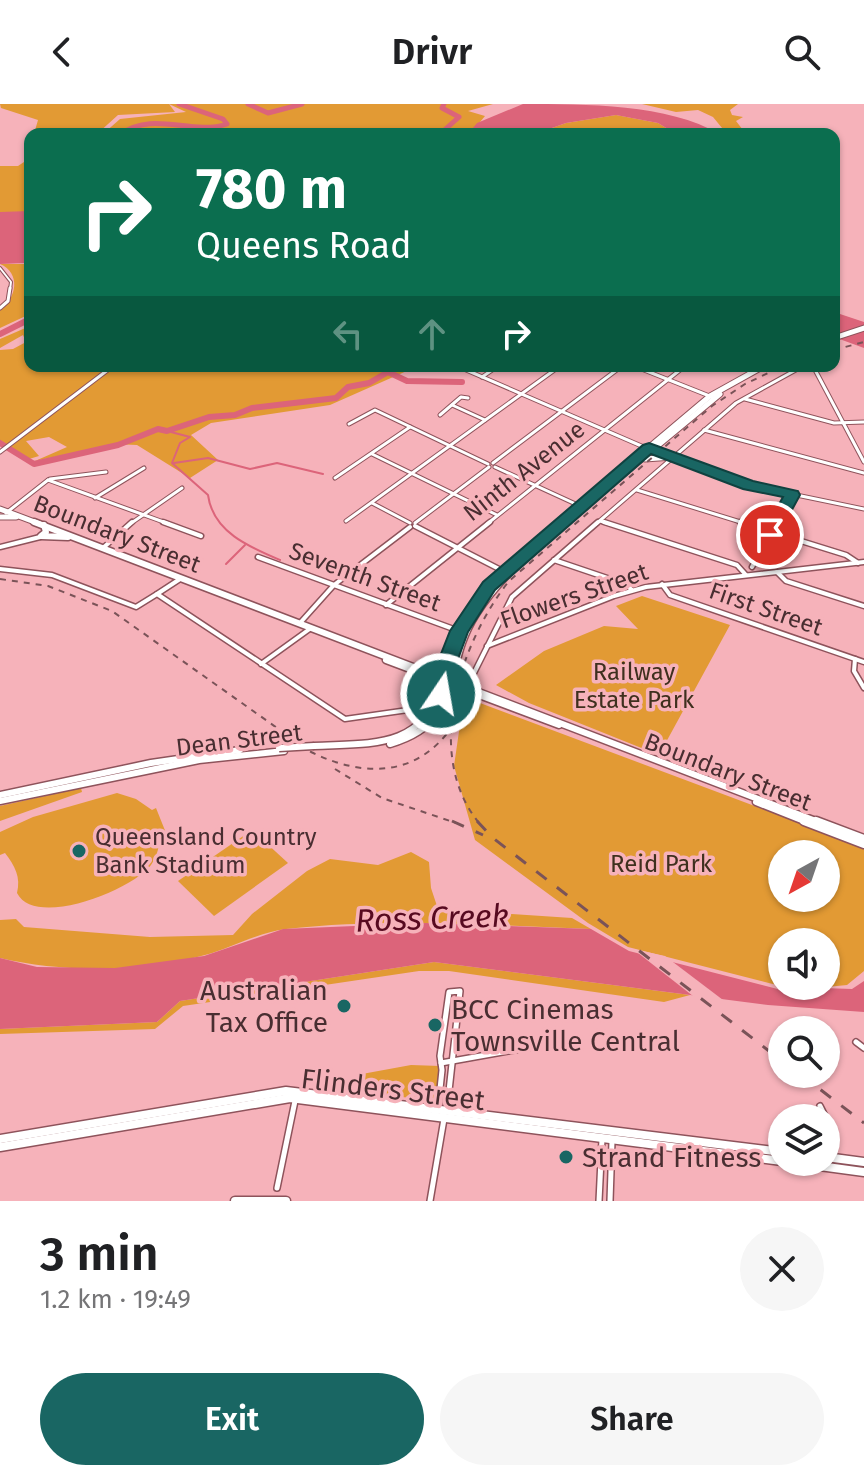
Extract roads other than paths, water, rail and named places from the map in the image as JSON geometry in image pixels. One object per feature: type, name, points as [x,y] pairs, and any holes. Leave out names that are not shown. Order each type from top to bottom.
[{"type":"main road","points":[[840,336],[864,328]]},
{"type":"main road","points":[[448,682],[465,632],[506,572],[641,461],[712,397],[752,372]]},
{"type":"main road","points":[[448,682],[447,668],[459,631],[478,600],[580,506],[655,448],[712,397]]},
{"type":"main road","points":[[655,448],[666,453]]},
{"type":"main road","points":[[641,461],[656,456],[674,456]]},
{"type":"main road","name":"Boundary Street","points":[[0,509],[864,842]]},
{"type":"main road","points":[[0,517],[24,517]]},
{"type":"main road","points":[[41,536],[46,532],[44,525]]},
{"type":"main road","points":[[41,536],[77,538]]},
{"type":"main road","name":"Boundary Street","points":[[355,645],[398,660],[499,705],[569,728],[864,842]]},
{"type":"main road","points":[[398,660],[437,671],[447,668]]},
{"type":"main road","name":"Dean Street","points":[[0,795],[219,752],[397,742],[427,728],[446,701],[448,682]]},
{"type":"main road","name":"Dean Street","points":[[316,748],[375,742],[407,733],[419,726],[433,711],[448,682]]},
{"type":"main road","points":[[446,701],[451,695],[460,694],[499,705]]},
{"type":"main road","name":"Dean Street","points":[[0,801],[124,775],[140,768]]},
{"type":"main road","name":"Flinders Street","points":[[0,1139],[259,1094],[297,1091],[768,1159]]},
{"type":"main road","points":[[259,1094],[290,1094],[296,1099]]},
{"type":"main road","name":"Flinders Street","points":[[0,1147],[272,1100],[296,1099],[442,1112]]},
{"type":"main road","name":"Flinders Street","points":[[607,1134],[768,1151]]},
{"type":"main road","points":[[840,1160],[862,1162]]},
{"type":"main road","points":[[840,1169],[864,1172]]},
{"type":"main road","points":[[235,1201],[286,1201]]},
{"type":"street","points":[[0,268],[11,281],[8,302],[0,308]]},
{"type":"street","points":[[1,451],[105,372]]},
{"type":"street","points":[[471,372],[748,485],[864,509]]},
{"type":"street","points":[[482,377],[489,372]]},
{"type":"street","points":[[346,521],[552,372]]},
{"type":"street","points":[[300,623],[334,585],[614,372]]},
{"type":"street","points":[[650,372],[712,397]]},
{"type":"street","name":"Ninth Avenue","points":[[386,605],[677,372]]},
{"type":"street","points":[[472,677],[512,597],[704,430],[743,399],[792,372]]},
{"type":"street","points":[[816,372],[864,462]]},
{"type":"street","points":[[434,412],[440,414],[461,395],[468,398]]},
{"type":"street","points":[[743,399],[841,423],[864,422]]},
{"type":"street","points":[[452,405],[485,420]]},
{"type":"street","points":[[349,424],[370,410],[580,506]]},
{"type":"street","points":[[335,478],[410,427]]},
{"type":"street","points":[[704,430],[864,473]]},
{"type":"street","points":[[666,453],[674,456]]},
{"type":"street","points":[[372,454],[497,515]]},
{"type":"street","points":[[95,498],[144,468]]},
{"type":"street","points":[[0,517],[48,480],[106,472]]},
{"type":"street","points":[[48,480],[201,536]]},
{"type":"street","points":[[103,548],[141,515],[182,488]]},
{"type":"street","points":[[636,489],[861,562]]},
{"type":"street","points":[[752,567],[792,495]]},
{"type":"street","points":[[372,503],[506,572]]},
{"type":"street","points":[[600,521],[737,565],[746,575]]},
{"type":"street","points":[[0,547],[57,530]]},
{"type":"street","name":"Seventh Street","points":[[258,557],[459,631]]},
{"type":"street","points":[[554,560],[625,584],[632,590]]},
{"type":"street","name":"Flowers Street","points":[[487,646],[632,590],[861,562]]},
{"type":"street","points":[[0,569],[52,575],[136,607],[182,578]]},
{"type":"street","points":[[777,572],[786,581],[864,606]]},
{"type":"street","name":"First Street","points":[[662,584],[670,595],[864,662]]},
{"type":"street","points":[[157,594],[345,719],[422,708]]},
{"type":"street","points":[[261,664],[311,628]]},
{"type":"street","points":[[855,659],[854,671],[864,688]]},
{"type":"street","points":[[430,1200],[462,994],[452,990],[441,1063],[442,1112]]},
{"type":"street","points":[[856,1042],[864,1048]]},
{"type":"street","points":[[441,1063],[531,1047]]},
{"type":"street","points":[[277,1188],[296,1099]]},
{"type":"street","points":[[599,1201],[607,1134]]},
{"type":"street","points":[[607,1134],[610,1201]]},
{"type":"waterway","points":[[132,128],[160,123],[200,127],[227,124],[223,119],[179,104]]},
{"type":"waterway","points":[[248,104],[268,113],[302,104]]},
{"type":"waterway","points":[[444,104],[442,108],[459,117],[447,128]]},
{"type":"waterway","points":[[0,334],[24,322]]},
{"type":"waterway","points":[[0,443],[34,464],[118,445],[158,429],[167,431],[209,417],[235,415],[252,408],[336,398],[348,387],[369,383],[388,372],[407,381],[462,382]]},
{"type":"waterway","points":[[167,431],[190,437],[180,443],[172,463],[208,495],[217,519],[234,536],[280,560]]},
{"type":"waterway","points":[[174,463],[208,458],[250,469],[277,463],[323,474]]},
{"type":"waterway","points":[[226,564],[245,545]]},
{"type":"railway","points":[[840,348],[864,342]]},
{"type":"railway","points":[[479,823],[462,795],[453,765],[451,732],[463,667],[491,606],[509,581],[712,406],[770,372]]},
{"type":"railway","points":[[0,579],[48,586],[112,611],[311,752],[330,760],[368,769],[405,764],[422,756],[451,728]]},
{"type":"railway","points":[[335,769],[382,798],[456,823]]},
{"type":"railway","points":[[452,821],[483,835]]},
{"type":"railway","points":[[477,821],[493,838],[768,1050]]},
{"type":"railway","points":[[818,1088],[864,1123]]},
{"type":"place","name":"Queensland Country Bank Stadium","points":[[79,851]]},
{"type":"place","name":"Australian Tax Office","points":[[344,1006]]},
{"type":"place","name":"BCC Cinemas Townsville Central","points":[[435,1025]]},
{"type":"place","name":"Strand Fitness","points":[[566,1157]]},
{"type":"park label","name":"Railway Estate Park","points":[[634,686]]},
{"type":"park label","name":"Reid Park","points":[[661,864]]},
{"type":"water label","name":"Ross Creek","points":[[432,918]]}]
